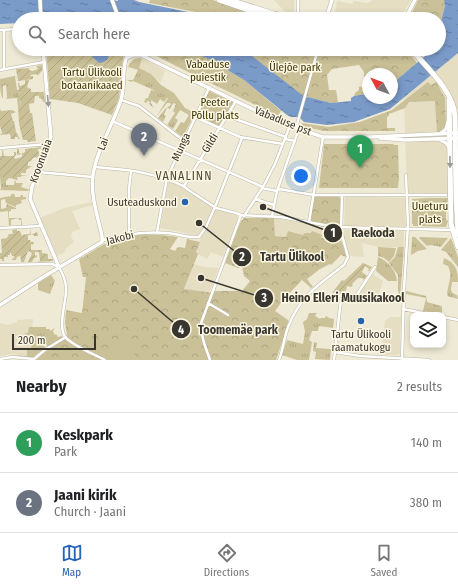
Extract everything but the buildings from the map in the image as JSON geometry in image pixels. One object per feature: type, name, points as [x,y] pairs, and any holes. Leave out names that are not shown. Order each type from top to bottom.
[{"type":"highway","points":[[219,0],[245,5],[260,12]]},
{"type":"highway","points":[[230,0],[268,12]]},
{"type":"highway","points":[[417,56],[449,95],[455,111],[457,124],[449,147],[458,247]]},
{"type":"highway","points":[[449,95],[455,159],[456,231]]},
{"type":"main road","points":[[40,0],[41,12]]},
{"type":"main road","points":[[111,0],[115,12]]},
{"type":"main road","points":[[329,12],[332,0]]},
{"type":"main road","points":[[409,12],[415,0]]},
{"type":"main road","name":"Kroonuaia","points":[[44,56],[51,137],[32,187],[30,199],[59,267]]},
{"type":"main road","name":"Lai","points":[[103,240],[93,191],[93,177],[95,167],[112,120],[121,100],[126,59],[128,56]]},
{"type":"main road","points":[[126,59],[131,56]]},
{"type":"main road","name":"Vabaduse pst","points":[[143,56],[291,126],[323,137],[371,137],[440,134],[453,136]]},
{"type":"main road","name":"Vabaduse pst","points":[[148,56],[157,62]]},
{"type":"main road","points":[[440,134],[446,129],[450,115]]},
{"type":"main road","name":"Vabaduse pst","points":[[371,137],[404,140],[438,139],[453,136]]},
{"type":"main road","points":[[438,139],[446,143],[449,147]]},
{"type":"main road","points":[[455,159],[458,147]]},
{"type":"main road","name":"Jakobi","points":[[0,305],[59,267],[98,245],[103,240]]},
{"type":"street","points":[[297,12],[298,0]]},
{"type":"street","points":[[0,30],[12,29]]},
{"type":"street","points":[[4,30],[4,68]]},
{"type":"street","points":[[296,128],[316,56]]},
{"type":"street","points":[[0,70],[4,68],[44,62]]},
{"type":"street","name":"Munga","points":[[157,232],[167,180],[209,88]]},
{"type":"street","points":[[121,100],[138,106],[184,141]]},
{"type":"street","name":"Gildi","points":[[184,186],[236,101]]},
{"type":"street","points":[[227,116],[295,141]]},
{"type":"street","points":[[196,117],[242,138],[283,144]]},
{"type":"street","points":[[112,120],[263,187],[314,195],[446,195]]},
{"type":"street","points":[[210,360],[200,329],[208,303],[243,216],[263,187],[275,164],[291,126]]},
{"type":"street","points":[[272,216],[278,190],[297,134]]},
{"type":"street","points":[[403,135],[404,140]]},
{"type":"street","points":[[309,222],[323,137]]},
{"type":"street","points":[[215,207],[242,138]]},
{"type":"street","points":[[0,148],[49,144]]},
{"type":"street","points":[[95,167],[131,170],[167,180],[184,186],[215,207],[243,216],[272,216],[341,228],[456,231]]},
{"type":"street","points":[[128,234],[131,170]]},
{"type":"street","points":[[38,172],[93,177]]},
{"type":"street","points":[[402,359],[407,229],[406,176]]},
{"type":"street","points":[[278,360],[289,326],[302,300],[310,291],[344,265],[347,259],[341,228],[342,195]]},
{"type":"street","points":[[255,199],[274,205]]},
{"type":"street","name":"Jakobi","points":[[103,240],[128,234],[157,232],[199,238],[215,207]]},
{"type":"street","points":[[0,228],[41,226]]},
{"type":"street","points":[[0,265],[52,264],[59,267],[66,286],[62,322],[66,337],[85,350],[105,360]]},
{"type":"street","points":[[334,360],[341,298],[354,299],[374,267]]},
{"type":"street","points":[[208,303],[228,314]]},
{"type":"street","points":[[403,309],[418,312]]},
{"type":"street","points":[[446,318],[458,320]]},
{"type":"street","points":[[0,359],[12,357],[34,359],[46,349],[66,337]]},
{"type":"street","points":[[335,352],[360,356],[429,360]]},
{"type":"shaded area","points":[[274,0],[294,0],[294,12],[285,12]]},
{"type":"shaded area","points":[[373,0],[411,0],[404,12],[335,12],[337,1],[353,4],[353,1],[368,3]]},
{"type":"shaded area","points":[[458,53],[458,230],[456,195],[407,195],[404,98]]},
{"type":"shaded area","points":[[143,59],[165,70],[161,82],[137,71]]},
{"type":"shaded area","points":[[168,182],[181,186],[212,207],[237,215],[238,218],[236,226],[223,257],[211,252],[207,259],[196,253],[201,238],[196,235],[160,228]]},
{"type":"shaded area","points":[[345,196],[405,198],[406,227],[344,226]]},
{"type":"shaded area","points":[[92,202],[93,205],[72,211],[80,229],[72,232],[71,236],[74,242],[66,248],[65,252],[57,256],[40,218],[64,208]]},
{"type":"shaded area","points":[[274,218],[336,229],[340,238],[329,240],[311,233],[306,233],[303,235],[289,231],[286,237],[275,236]]},
{"type":"shaded area","points":[[343,230],[404,231],[404,247],[378,247],[362,243],[364,257],[349,256],[344,241]]},
{"type":"shaded area","points":[[194,264],[204,267],[219,268],[209,293],[184,290]]},
{"type":"shaded area","points":[[373,274],[383,281],[376,302],[358,298],[359,293]]},
{"type":"shaded area","points":[[390,317],[401,317],[400,353],[398,355],[381,355],[385,321]]},
{"type":"shaded area","points":[[33,319],[31,350],[27,356],[11,354],[0,356],[0,323],[7,325],[17,322],[17,320]]},
{"type":"green space","points":[[150,0],[213,0],[248,12],[196,12],[149,3]]},
{"type":"green space","points":[[418,0],[444,0],[445,6],[443,12],[412,12]]},
{"type":"green space","name":"Tartu Ülikooli botaanikaaed","points":[[47,56],[123,56],[119,98],[112,115],[78,103],[50,99]]},
{"type":"green space","name":"Vabaduse puiestik","points":[[157,56],[202,56],[217,62],[244,80],[281,111],[278,116]]},
{"type":"green space","name":"Ülejõe park","points":[[252,56],[412,56],[417,63],[398,79],[398,68],[362,69],[359,65],[332,69],[327,75],[329,90],[336,90],[338,102],[331,103],[308,97],[306,98]]},
{"type":"green space","points":[[134,59],[142,59],[139,68],[151,74],[161,85],[174,93],[185,108],[195,113],[191,116],[193,117],[183,137],[175,131],[181,122],[184,123],[189,115],[180,110],[175,118],[178,120],[173,129],[167,125],[175,113],[173,111],[176,104],[173,103],[170,109],[167,108],[164,115],[166,116],[163,122],[158,118],[165,109],[171,105],[170,103],[167,103],[156,117],[168,98],[164,102],[160,99],[157,104],[151,100],[154,108],[149,104],[150,102],[144,102],[146,98],[148,98],[151,90],[156,91],[127,80],[133,80],[138,70],[129,67],[128,69],[129,64]]},
{"type":"green space","points":[[42,65],[42,71],[37,76],[37,74],[30,75],[33,76],[33,79],[26,80],[29,80],[27,87],[31,89],[31,92],[44,92],[45,102],[39,98],[39,96],[35,96],[34,103],[29,104],[30,113],[32,113],[36,141],[28,142],[27,140],[23,140],[19,124],[18,107],[21,107],[18,83],[20,86],[25,84],[25,80],[18,81],[16,69],[29,68],[29,70],[33,71],[38,69],[36,66]]},
{"type":"green space","points":[[15,76],[17,90],[19,90],[21,107],[18,107],[17,98],[6,99],[6,85],[3,86],[3,99],[1,92],[0,79]]},
{"type":"green space","points":[[428,82],[431,85],[436,82],[445,98],[446,126],[444,130],[438,133],[435,101],[409,102],[405,108],[389,114],[387,117],[387,128],[395,128],[395,131],[324,131],[301,126],[302,123],[328,127],[360,122],[392,110]]},
{"type":"green space","points":[[362,86],[362,95],[354,96],[359,90],[359,87]]},
{"type":"green space","name":"Peeter Põllu plats","points":[[209,91],[233,102],[219,126],[197,117]]},
{"type":"green space","points":[[0,109],[1,111],[12,110],[16,112],[11,114],[16,132],[20,139],[15,137],[15,139],[11,139],[10,134],[0,135],[2,133],[0,126]]},
{"type":"green space","points":[[324,144],[398,145],[398,188],[319,188]]},
{"type":"green space","points":[[41,147],[38,151],[39,154],[43,154],[28,162],[28,166],[32,166],[26,170],[26,173],[21,173],[21,175],[27,175],[21,177],[0,177],[0,156],[2,156],[3,150],[4,156],[14,156],[14,152],[16,152],[14,157],[15,159],[22,157],[22,154],[17,155],[17,149],[19,149],[21,154],[25,152],[25,149]]},
{"type":"green space","points":[[0,177],[17,177],[18,180],[15,179],[16,183],[23,183],[21,187],[29,189],[28,191],[0,190]],"holes":[[[9,178],[15,179],[14,185],[6,185],[6,181]]]},
{"type":"green space","points":[[11,194],[14,194],[15,197],[20,197],[23,195],[26,199],[21,200],[22,203],[16,205],[16,207],[6,203],[5,199],[1,200],[1,209],[6,208],[7,204],[16,208],[9,211],[9,218],[18,218],[11,220],[11,225],[9,226],[8,211],[0,212],[0,198],[11,196]]},
{"type":"green space","points":[[313,197],[339,197],[341,199],[341,218],[339,227],[310,221]]},
{"type":"green space","name":"Uueturu plats","points":[[448,198],[446,205],[446,220],[448,221],[446,227],[413,226],[412,199]]},
{"type":"green space","points":[[244,218],[274,218],[275,236],[286,237],[288,231],[303,235],[305,233],[311,233],[312,231],[322,235],[321,238],[334,240],[340,238],[346,257],[341,255],[331,265],[330,264],[320,269],[307,279],[313,287],[311,288],[302,280],[275,311],[289,322],[276,360],[36,360],[42,354],[63,340],[67,335],[65,323],[66,310],[82,313],[86,277],[83,277],[79,259],[105,244],[117,239],[135,235],[161,235],[178,237],[170,249],[175,251],[179,247],[185,248],[187,239],[200,242],[196,252],[198,254],[184,289],[214,293],[215,291],[242,291],[250,281],[244,276],[242,267],[238,268],[225,263],[240,223]]},
{"type":"green space","points":[[30,228],[31,235],[28,235],[28,240],[34,242],[33,245],[31,244],[31,250],[42,250],[42,253],[48,254],[48,259],[53,259],[53,261],[38,262],[40,261],[39,252],[35,252],[35,256],[37,255],[37,257],[34,258],[32,262],[28,262],[32,253],[28,251],[24,262],[21,262],[20,253],[20,256],[17,257],[16,260],[12,260],[14,256],[10,253],[8,257],[4,257],[4,261],[2,261],[2,259],[0,259],[0,253],[2,253],[1,239],[7,238],[9,234],[13,234],[12,230],[17,229],[17,231],[20,231],[22,236],[24,234],[30,234]]},
{"type":"green space","points":[[37,232],[38,236],[34,236],[31,235]]},
{"type":"green space","points":[[412,237],[415,237],[427,249],[418,251],[411,255]]},
{"type":"green space","points":[[419,238],[448,238],[441,247],[431,245],[427,246]]},
{"type":"green space","points":[[451,238],[458,257],[458,267],[446,252],[441,250]]},
{"type":"green space","points":[[378,247],[396,248],[394,256],[389,262],[378,256]]},
{"type":"green space","points":[[398,247],[404,247],[400,298],[398,291],[398,275],[389,263],[395,257]]},
{"type":"green space","points":[[378,257],[391,266],[397,281],[388,281],[376,271]]},
{"type":"green space","points":[[444,258],[451,262],[456,268],[458,282],[452,282],[451,289],[453,293],[457,295],[458,299],[447,296],[450,273],[448,266],[443,264]]},
{"type":"green space","points":[[363,263],[372,267],[368,271],[369,269],[365,266],[362,272],[367,276],[364,280],[362,278],[358,278],[351,287],[347,286],[346,291],[342,291],[341,294],[332,293],[342,280],[344,281]]},
{"type":"green space","points":[[51,275],[55,281],[50,294],[38,290],[38,283]]},
{"type":"green space","points":[[406,291],[426,296],[427,302],[442,307],[442,312],[423,311],[426,298],[406,294]]},
{"type":"green space","points":[[309,313],[317,313],[315,316],[320,319],[325,318],[326,316],[334,319],[333,328],[319,326],[318,331],[312,331],[309,340],[312,342],[309,360],[297,360],[282,355],[287,340],[303,344],[305,332],[303,322],[307,319]]},
{"type":"green space","points":[[29,327],[46,327],[46,329],[50,329],[50,331],[55,328],[53,331],[54,334],[58,337],[62,336],[62,338],[47,347],[44,336],[45,348],[33,358],[13,355],[27,356],[27,350],[31,349],[33,335],[24,336],[28,333]],"holes":[[[41,336],[42,340],[40,343],[37,337]]]},
{"type":"green space","points":[[122,339],[137,357],[134,360],[112,360],[106,354]]},
{"type":"green space","points":[[314,342],[317,343],[316,348],[331,349],[330,360],[315,359],[316,352],[313,351]]},
{"type":"water","points":[[0,0],[134,0],[188,12],[12,12],[12,23],[0,24]]},
{"type":"water","points":[[444,0],[458,0],[458,53],[398,102],[398,79],[425,56],[446,56],[446,12],[443,12],[445,6]]},
{"type":"water","points":[[91,56],[109,56],[104,62],[99,63]]},
{"type":"water","points":[[202,56],[252,56],[306,98],[308,97],[331,103],[351,101],[351,98],[362,95],[362,104],[396,104],[390,109],[354,122],[327,125],[304,122],[299,117],[291,117],[287,115],[244,80],[217,62]]},
{"type":"place","name":"Jaani kirik","points":[[144,156]]},
{"type":"place","name":"Keskpark","points":[[360,168]]},
{"type":"place","name":"Usuteaduskond","points":[[185,202]]},
{"type":"place","name":"Raekoda","points":[[263,207]]},
{"type":"place","name":"Tartu Ülikool","points":[[199,223]]},
{"type":"place","name":"Heino Elleri Muusikakool","points":[[201,278]]},
{"type":"place","name":"Toomemäe park","points":[[134,289]]},
{"type":"place","name":"Tartu Ülikooli raamatukogu","points":[[361,321]]},
{"type":"district","name":"VANALINN","points":[[184,176]]}]
